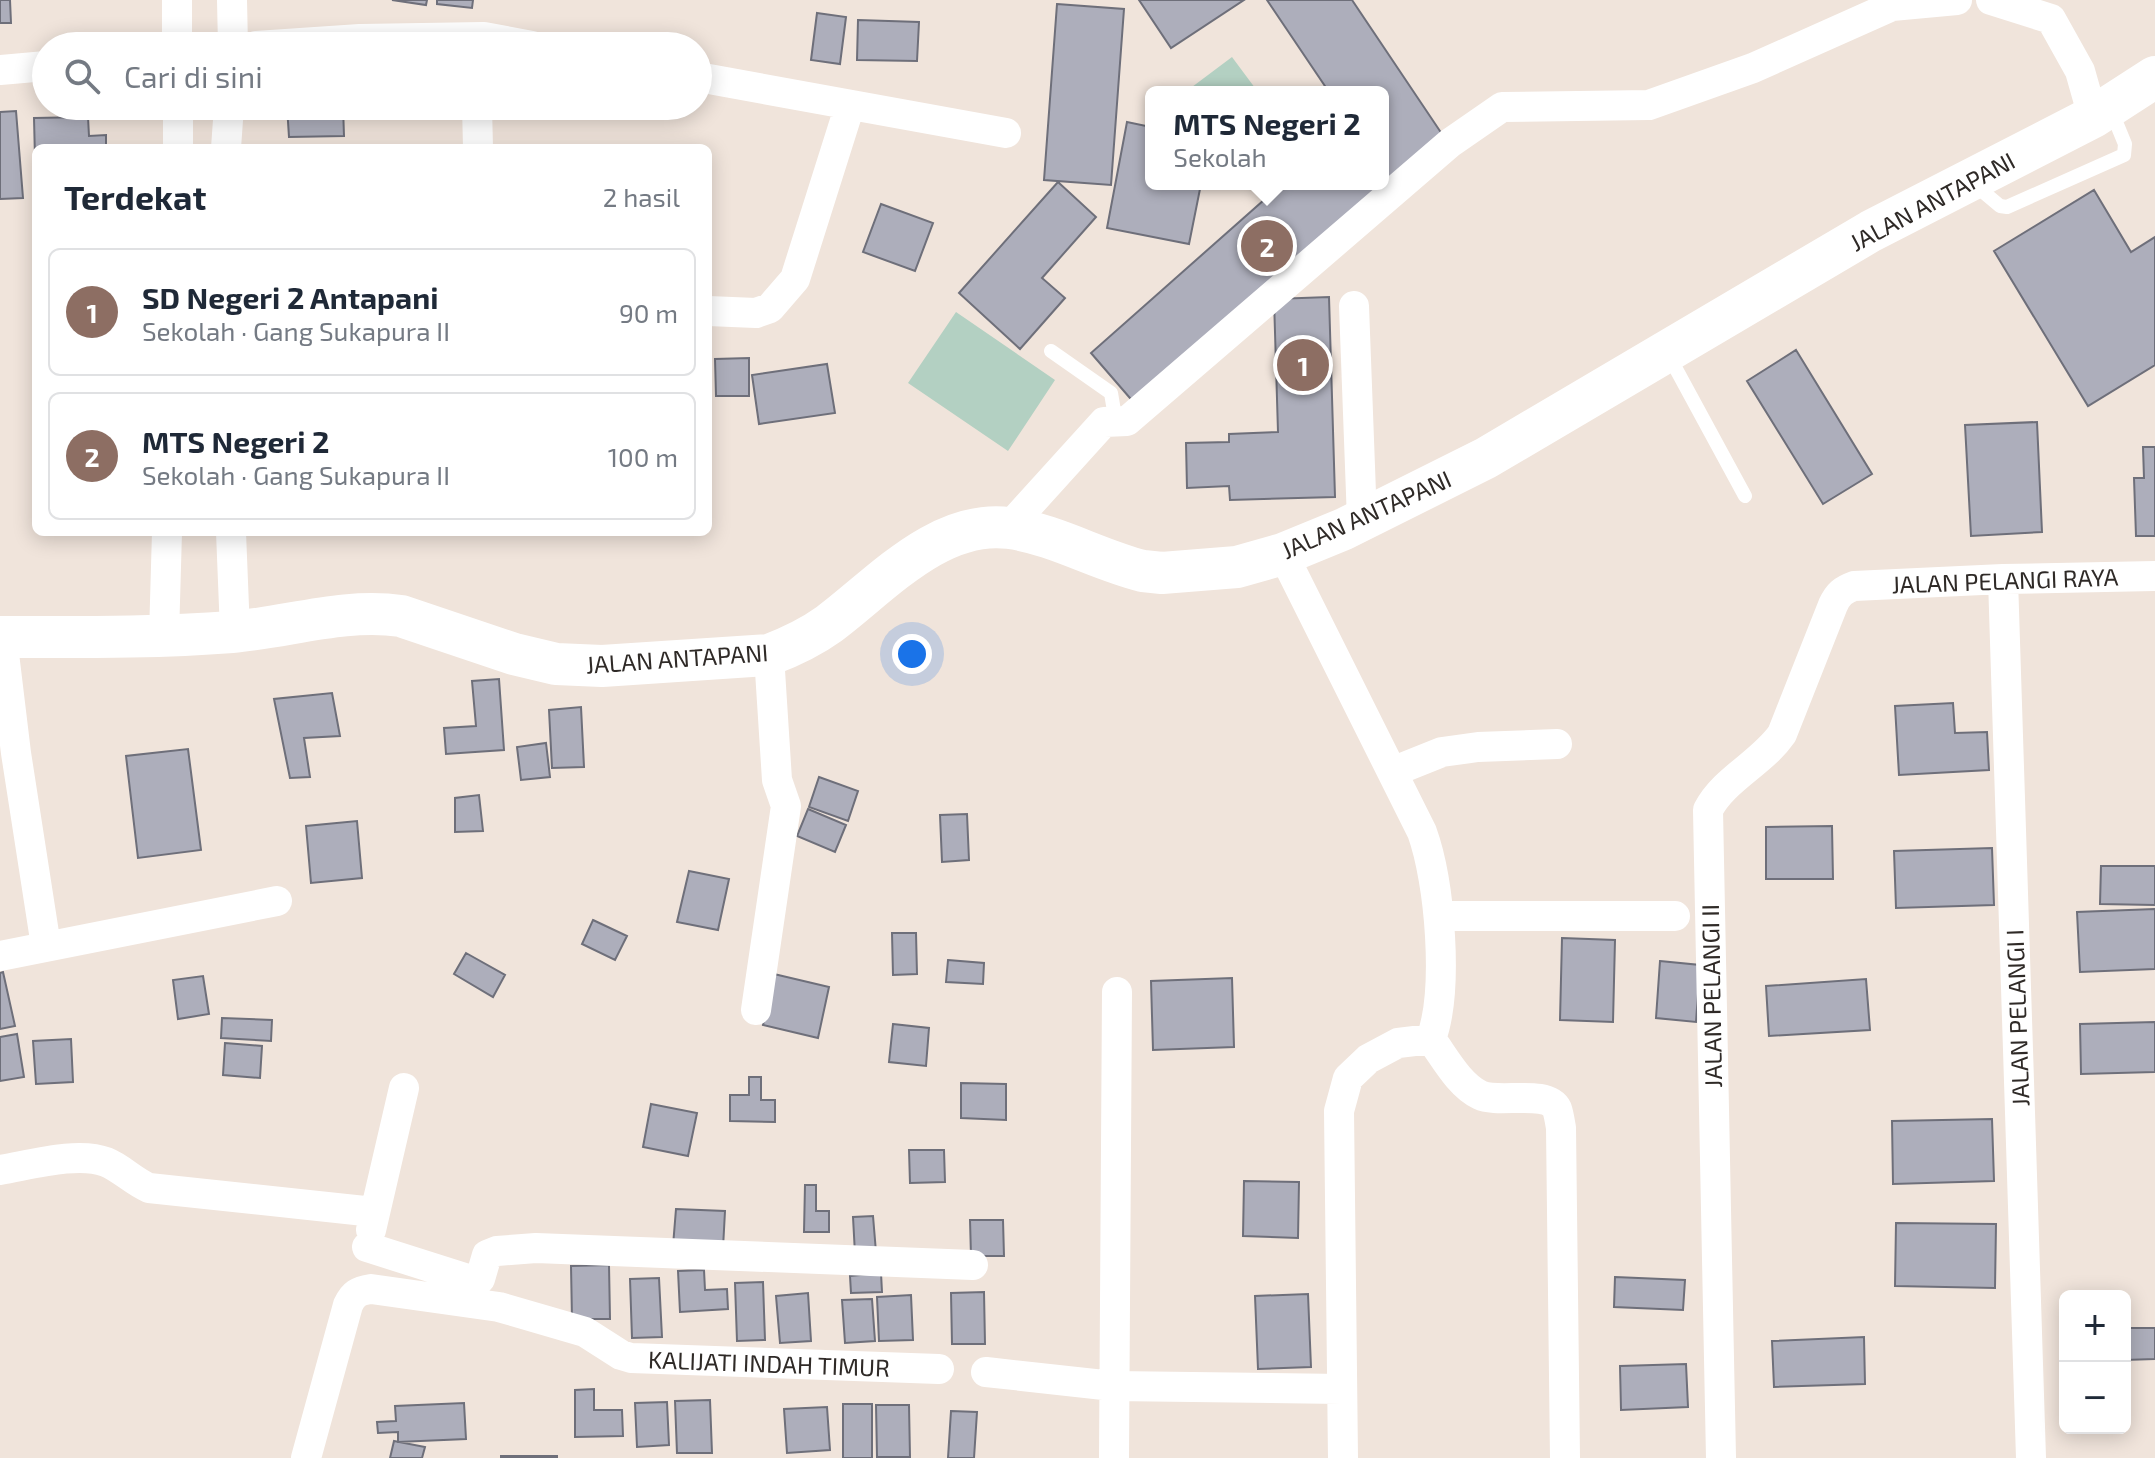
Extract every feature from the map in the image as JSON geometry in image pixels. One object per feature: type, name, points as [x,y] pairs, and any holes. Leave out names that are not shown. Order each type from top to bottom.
[{"type":"street","points":[[177,0],[177,32]]},
{"type":"street","points":[[232,0],[233,32]]},
{"type":"street","points":[[1008,528],[1104,422],[1127,421],[1450,143],[1502,107],[1649,105],[1753,68],[1892,6],[1957,0]]},
{"type":"street","points":[[1991,0],[2051,19],[2101,112]]},
{"type":"street","points":[[0,70],[32,67]]},
{"type":"street","name":"JALAN ANTAPANI","points":[[1,637],[164,636],[235,632],[351,614],[378,613],[401,616],[514,654],[556,664],[602,666],[769,655],[826,626],[910,560],[944,539],[994,527],[1028,531],[1124,566],[1162,573],[1237,567],[1283,554],[1362,520],[1486,458],[1871,231],[2101,112],[2155,77]]},
{"type":"street","points":[[712,80],[1006,133]]},
{"type":"street","points":[[712,311],[756,313],[770,308],[795,279],[850,105]]},
{"type":"street","points":[[178,120],[178,144]]},
{"type":"street","points":[[226,144],[228,120]]},
{"type":"street","points":[[477,120],[478,144]]},
{"type":"street","points":[[1354,306],[1362,520]]},
{"type":"street","points":[[164,636],[167,536]]},
{"type":"street","points":[[231,536],[235,632]]},
{"type":"street","points":[[1283,554],[1422,832],[1432,858],[1439,916],[1439,1018],[1431,1039]]},
{"type":"street","name":"JALAN PELANGI RAYA","points":[[1854,586],[2155,576]]},
{"type":"street","name":"JALAN PELANGI I","points":[[2003,579],[2031,1458]]},
{"type":"street","name":"JALAN PELANGI II","points":[[1721,1458],[1706,817],[1716,797],[1774,746],[1782,734],[1836,598],[1854,586]]},
{"type":"street","points":[[1,637],[46,946]]},
{"type":"street","points":[[756,1010],[786,806],[777,780],[769,655]]},
{"type":"street","points":[[1392,772],[1442,752],[1478,747],[1557,744]]},
{"type":"street","points":[[0,956],[277,901]]},
{"type":"street","points":[[1439,916],[1675,916]]},
{"type":"street","points":[[1114,1458],[1117,992]]},
{"type":"street","points":[[1343,1458],[1339,1111],[1342,1094],[1348,1078],[1368,1059],[1398,1043],[1431,1039]]},
{"type":"street","points":[[1431,1039],[1475,1093],[1488,1099],[1546,1100],[1557,1110],[1561,1128],[1565,1458]]},
{"type":"street","points":[[306,1458],[348,1305],[364,1291],[367,1247],[404,1088]]},
{"type":"street","points":[[0,1170],[87,1156],[111,1164],[133,1181],[149,1188],[374,1212]]},
{"type":"street","points":[[367,1247],[471,1280],[480,1279],[487,1255],[497,1251],[536,1248],[973,1265]]},
{"type":"street","name":"KALIJATI INDAH TIMUR","points":[[364,1291],[499,1307],[578,1330],[631,1358],[939,1369]]},
{"type":"street","points":[[986,1372],[1113,1386],[1342,1389]]},
{"type":"lane","points":[[1051,351],[1111,393],[1114,411],[1104,422]]},
{"type":"lane","points":[[1667,352],[1745,496]]},
{"type":"green space","points":[[1232,57],[1254,86],[1193,86]]},
{"type":"green space","points":[[956,312],[1055,380],[1008,451],[908,383]]},
{"type":"building","points":[[0,0],[10,0],[11,23],[0,23]]},
{"type":"building","points":[[392,0],[427,0],[426,5]]},
{"type":"building","points":[[437,0],[473,0],[472,8],[437,4]]},
{"type":"building","points":[[1139,0],[1244,0],[1171,48]]},
{"type":"building","points":[[1267,0],[1352,0],[1446,140],[1389,189],[1389,86],[1325,86]]},
{"type":"building","points":[[1057,4],[1124,9],[1111,185],[1044,180]]},
{"type":"building","points":[[817,13],[846,17],[840,64],[811,60]]},
{"type":"building","points":[[858,20],[919,22],[917,61],[857,60]]},
{"type":"building","points":[[16,111],[23,198],[0,199],[0,112]]},
{"type":"building","points":[[34,120],[88,120],[89,136],[106,135],[106,144],[35,144]]},
{"type":"building","points":[[288,120],[343,120],[344,136],[289,137]]},
{"type":"building","points":[[1127,122],[1145,126],[1145,190],[1200,190],[1189,244],[1107,228]]},
{"type":"building","points":[[1058,182],[1096,217],[1042,278],[1065,298],[1020,349],[959,293]]},
{"type":"building","points":[[1275,190],[1388,190],[1136,405],[1091,353]]},
{"type":"building","points":[[2094,190],[2131,252],[2155,237],[2155,365],[2088,406],[1994,251]]},
{"type":"building","points":[[881,204],[933,223],[915,271],[863,252]]},
{"type":"building","points":[[1329,297],[1335,497],[1230,500],[1229,486],[1187,488],[1186,443],[1229,442],[1229,434],[1278,432],[1274,299]]},
{"type":"building","points":[[1796,350],[1872,474],[1823,504],[1747,381]]},
{"type":"building","points":[[749,358],[749,396],[716,396],[715,359]]},
{"type":"building","points":[[827,364],[835,413],[759,424],[752,375]]},
{"type":"building","points":[[2037,422],[2042,532],[1971,536],[1965,425]]},
{"type":"building","points":[[2143,447],[2155,447],[2155,536],[2136,536],[2134,478],[2144,478]]},
{"type":"building","points":[[499,679],[504,750],[446,754],[444,728],[476,726],[472,681]]},
{"type":"building","points":[[332,693],[340,736],[304,738],[310,777],[290,778],[274,699]]},
{"type":"building","points":[[1953,703],[1955,733],[1987,732],[1989,770],[1899,775],[1895,706]]},
{"type":"building","points":[[581,707],[584,767],[552,768],[549,710]]},
{"type":"building","points":[[546,743],[550,777],[521,780],[517,747]]},
{"type":"building","points":[[188,749],[201,850],[138,858],[126,756]]},
{"type":"building","points":[[819,777],[858,791],[848,821],[809,807]]},
{"type":"building","points":[[479,795],[483,831],[455,832],[455,798]]},
{"type":"building","points":[[808,809],[846,825],[835,852],[797,836]]},
{"type":"building","points":[[967,814],[969,860],[942,862],[940,815]]},
{"type":"building","points":[[357,821],[362,878],[311,883],[306,826]]},
{"type":"building","points":[[1832,826],[1833,879],[1766,879],[1766,827]]},
{"type":"building","points":[[1992,848],[1994,905],[1896,908],[1894,851]]},
{"type":"building","points":[[2101,866],[2155,866],[2155,905],[2100,904]]},
{"type":"building","points":[[689,871],[729,879],[718,930],[677,922]]},
{"type":"building","points":[[2155,909],[2155,969],[2080,972],[2077,912]]},
{"type":"building","points":[[593,920],[627,936],[615,960],[582,944]]},
{"type":"building","points":[[892,933],[916,933],[917,974],[893,975]]},
{"type":"building","points":[[1562,938],[1615,940],[1613,1022],[1560,1020]]},
{"type":"building","points":[[466,953],[505,975],[493,997],[454,974]]},
{"type":"building","points":[[948,960],[984,963],[983,984],[946,982]]},
{"type":"building","points":[[1660,961],[1700,965],[1696,1022],[1656,1018]]},
{"type":"building","points":[[3,972],[15,1026],[0,1029],[0,973]]},
{"type":"building","points":[[774,974],[829,987],[818,1038],[763,1025]]},
{"type":"building","points":[[203,976],[209,1014],[178,1019],[173,980]]},
{"type":"building","points":[[1232,978],[1234,1047],[1153,1050],[1151,981]]},
{"type":"building","points":[[1866,979],[1870,1030],[1769,1036],[1766,986]]},
{"type":"building","points":[[222,1018],[272,1020],[271,1041],[221,1038]]},
{"type":"building","points":[[2155,1022],[2155,1072],[2081,1074],[2080,1024]]},
{"type":"building","points":[[893,1024],[929,1028],[926,1066],[889,1062]]},
{"type":"building","points":[[17,1034],[24,1077],[0,1081],[0,1037]]},
{"type":"building","points":[[71,1039],[73,1082],[36,1084],[33,1041]]},
{"type":"building","points":[[225,1043],[262,1046],[260,1078],[223,1075]]},
{"type":"building","points":[[749,1077],[761,1077],[761,1100],[775,1100],[775,1122],[730,1121],[730,1095],[749,1095]]},
{"type":"building","points":[[961,1083],[1006,1084],[1006,1120],[961,1118]]},
{"type":"building","points":[[651,1104],[697,1113],[688,1156],[643,1147]]},
{"type":"building","points":[[1992,1119],[1994,1181],[1893,1184],[1892,1121]]},
{"type":"building","points":[[909,1150],[944,1150],[945,1182],[910,1183]]},
{"type":"building","points":[[1244,1181],[1299,1182],[1298,1238],[1243,1236]]},
{"type":"building","points":[[805,1185],[816,1185],[816,1211],[829,1211],[829,1232],[804,1232]]},
{"type":"building","points":[[676,1209],[725,1211],[723,1248],[673,1246]]},
{"type":"building","points":[[873,1216],[876,1252],[855,1254],[853,1217]]},
{"type":"building","points":[[970,1220],[1003,1220],[1004,1256],[971,1256]]},
{"type":"building","points":[[1896,1223],[1996,1224],[1995,1288],[1895,1286]]},
{"type":"building","points":[[609,1265],[610,1319],[572,1319],[571,1266]]},
{"type":"building","points":[[704,1270],[705,1290],[727,1289],[728,1309],[680,1312],[678,1271]]},
{"type":"building","points":[[881,1273],[882,1292],[851,1293],[850,1276]]},
{"type":"building","points":[[1615,1277],[1685,1280],[1683,1310],[1614,1307]]},
{"type":"building","points":[[659,1278],[662,1337],[632,1338],[630,1279]]},
{"type":"building","points":[[763,1282],[765,1340],[737,1341],[735,1283]]},
{"type":"building","points":[[984,1292],[985,1344],[952,1344],[951,1293]]},
{"type":"building","points":[[808,1293],[811,1341],[780,1343],[776,1296]]},
{"type":"building","points":[[1308,1294],[1311,1367],[1258,1369],[1255,1296]]},
{"type":"building","points":[[911,1295],[913,1340],[879,1341],[877,1297]]},
{"type":"building","points":[[872,1299],[875,1341],[845,1343],[842,1300]]},
{"type":"building","points":[[2131,1328],[2155,1328],[2155,1359],[2131,1360]]},
{"type":"building","points":[[1864,1337],[1865,1384],[1774,1387],[1772,1341]]},
{"type":"building","points":[[1686,1364],[1688,1407],[1621,1410],[1620,1366]]},
{"type":"building","points":[[594,1389],[594,1410],[622,1410],[623,1436],[575,1437],[575,1390]]},
{"type":"building","points":[[710,1400],[712,1453],[677,1453],[675,1401]]},
{"type":"building","points":[[667,1402],[669,1445],[637,1447],[635,1403]]},
{"type":"building","points":[[464,1403],[466,1439],[398,1442],[398,1432],[378,1433],[377,1422],[396,1421],[395,1406]]},
{"type":"building","points":[[843,1404],[872,1404],[872,1458],[843,1458]]},
{"type":"building","points":[[876,1405],[909,1405],[910,1457],[877,1457]]},
{"type":"building","points":[[827,1407],[830,1450],[787,1453],[784,1409]]},
{"type":"building","points":[[951,1411],[977,1412],[974,1458],[948,1458]]},
{"type":"building","points":[[394,1441],[425,1447],[422,1458],[390,1458]]},
{"type":"building","points":[[557,1456],[557,1458],[501,1458]]},
{"type":"place","name":"MTS Negeri 2","points":[[1267,246]]},
{"type":"place","name":"SD Negeri 2 Antapani","points":[[1303,365]]}]
